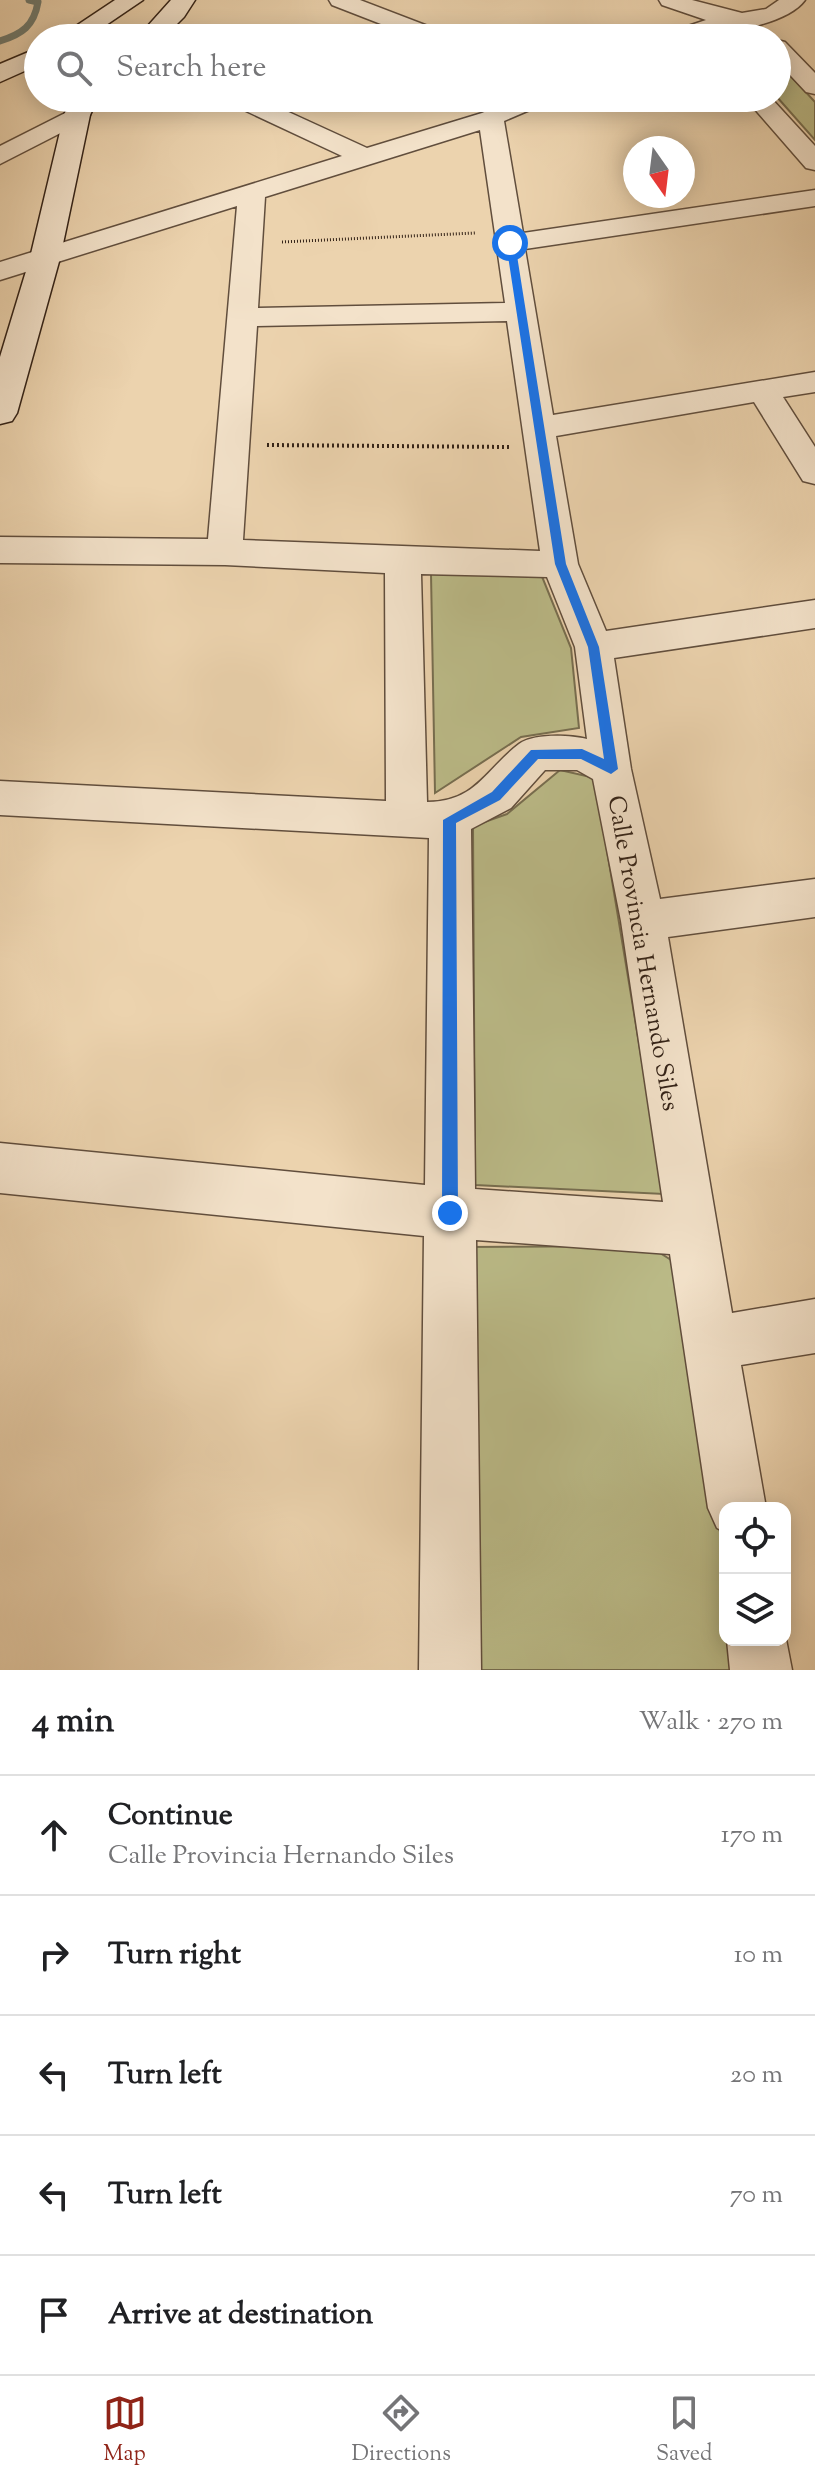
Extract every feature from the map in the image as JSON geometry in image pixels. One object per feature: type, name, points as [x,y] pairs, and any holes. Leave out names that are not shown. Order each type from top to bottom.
[{"type":"street","points":[[92,24],[131,0]]},
{"type":"street","points":[[164,24],[183,0]]},
{"type":"street","points":[[340,0],[402,24]]},
{"type":"street","points":[[670,0],[745,24]]},
{"type":"street","points":[[725,0],[753,24]]},
{"type":"street","points":[[760,24],[794,0]]},
{"type":"street","points":[[0,74],[24,62]]},
{"type":"street","points":[[791,62],[815,87]]},
{"type":"street","points":[[0,156],[71,112]]},
{"type":"street","points":[[0,413],[45,258],[80,112]]},
{"type":"street","points":[[268,112],[363,156]]},
{"type":"street","points":[[0,271],[505,112]]},
{"type":"street","points":[[770,112],[815,162]]},
{"type":"street","name":"Calle Provincia Hernando Siles","points":[[491,118],[560,564],[594,647],[611,769],[643,921],[736,1502]]},
{"type":"street","points":[[225,552],[252,191]]},
{"type":"street","points":[[509,237],[815,198]]},
{"type":"street","points":[[243,317],[521,312]]},
{"type":"street","points":[[541,437],[815,382]]},
{"type":"street","points":[[763,391],[815,473]]},
{"type":"street","points":[[0,550],[225,552],[403,561],[560,564]]},
{"type":"street","points":[[403,561],[428,820],[450,1213],[450,1670]]},
{"type":"street","points":[[594,647],[815,614]]},
{"type":"street","points":[[0,798],[428,820],[496,796],[535,754],[582,754],[611,769]]},
{"type":"street","points":[[643,921],[815,898]]},
{"type":"street","points":[[0,1168],[450,1213],[691,1230]]},
{"type":"street","points":[[712,1343],[815,1326]]},
{"type":"street","points":[[758,1646],[761,1670]]},
{"type":"path","points":[[248,243],[509,237]]},
{"type":"path","points":[[233,444],[541,437]]},
{"type":"green space","points":[[791,76],[815,102],[815,140],[790,112]]},
{"type":"green space","points":[[431,574],[541,574],[571,648],[579,728],[521,737],[435,793]]},
{"type":"green space","points":[[560,770],[595,778],[664,1194],[475,1185],[473,826],[507,814]]},
{"type":"green space","points":[[649,1246],[671,1260],[680,1277],[719,1526],[719,1646],[738,1646],[741,1670],[451,1670],[464,1247]]},
{"type":"waterway","points":[[29,0],[38,2],[29,24]]},
{"type":"waterway","points":[[0,41],[24,29]]},
{"type":"route","points":[[450,1213],[450,820],[496,796],[535,754],[582,754],[611,769],[594,647],[560,564],[510,243]]}]
